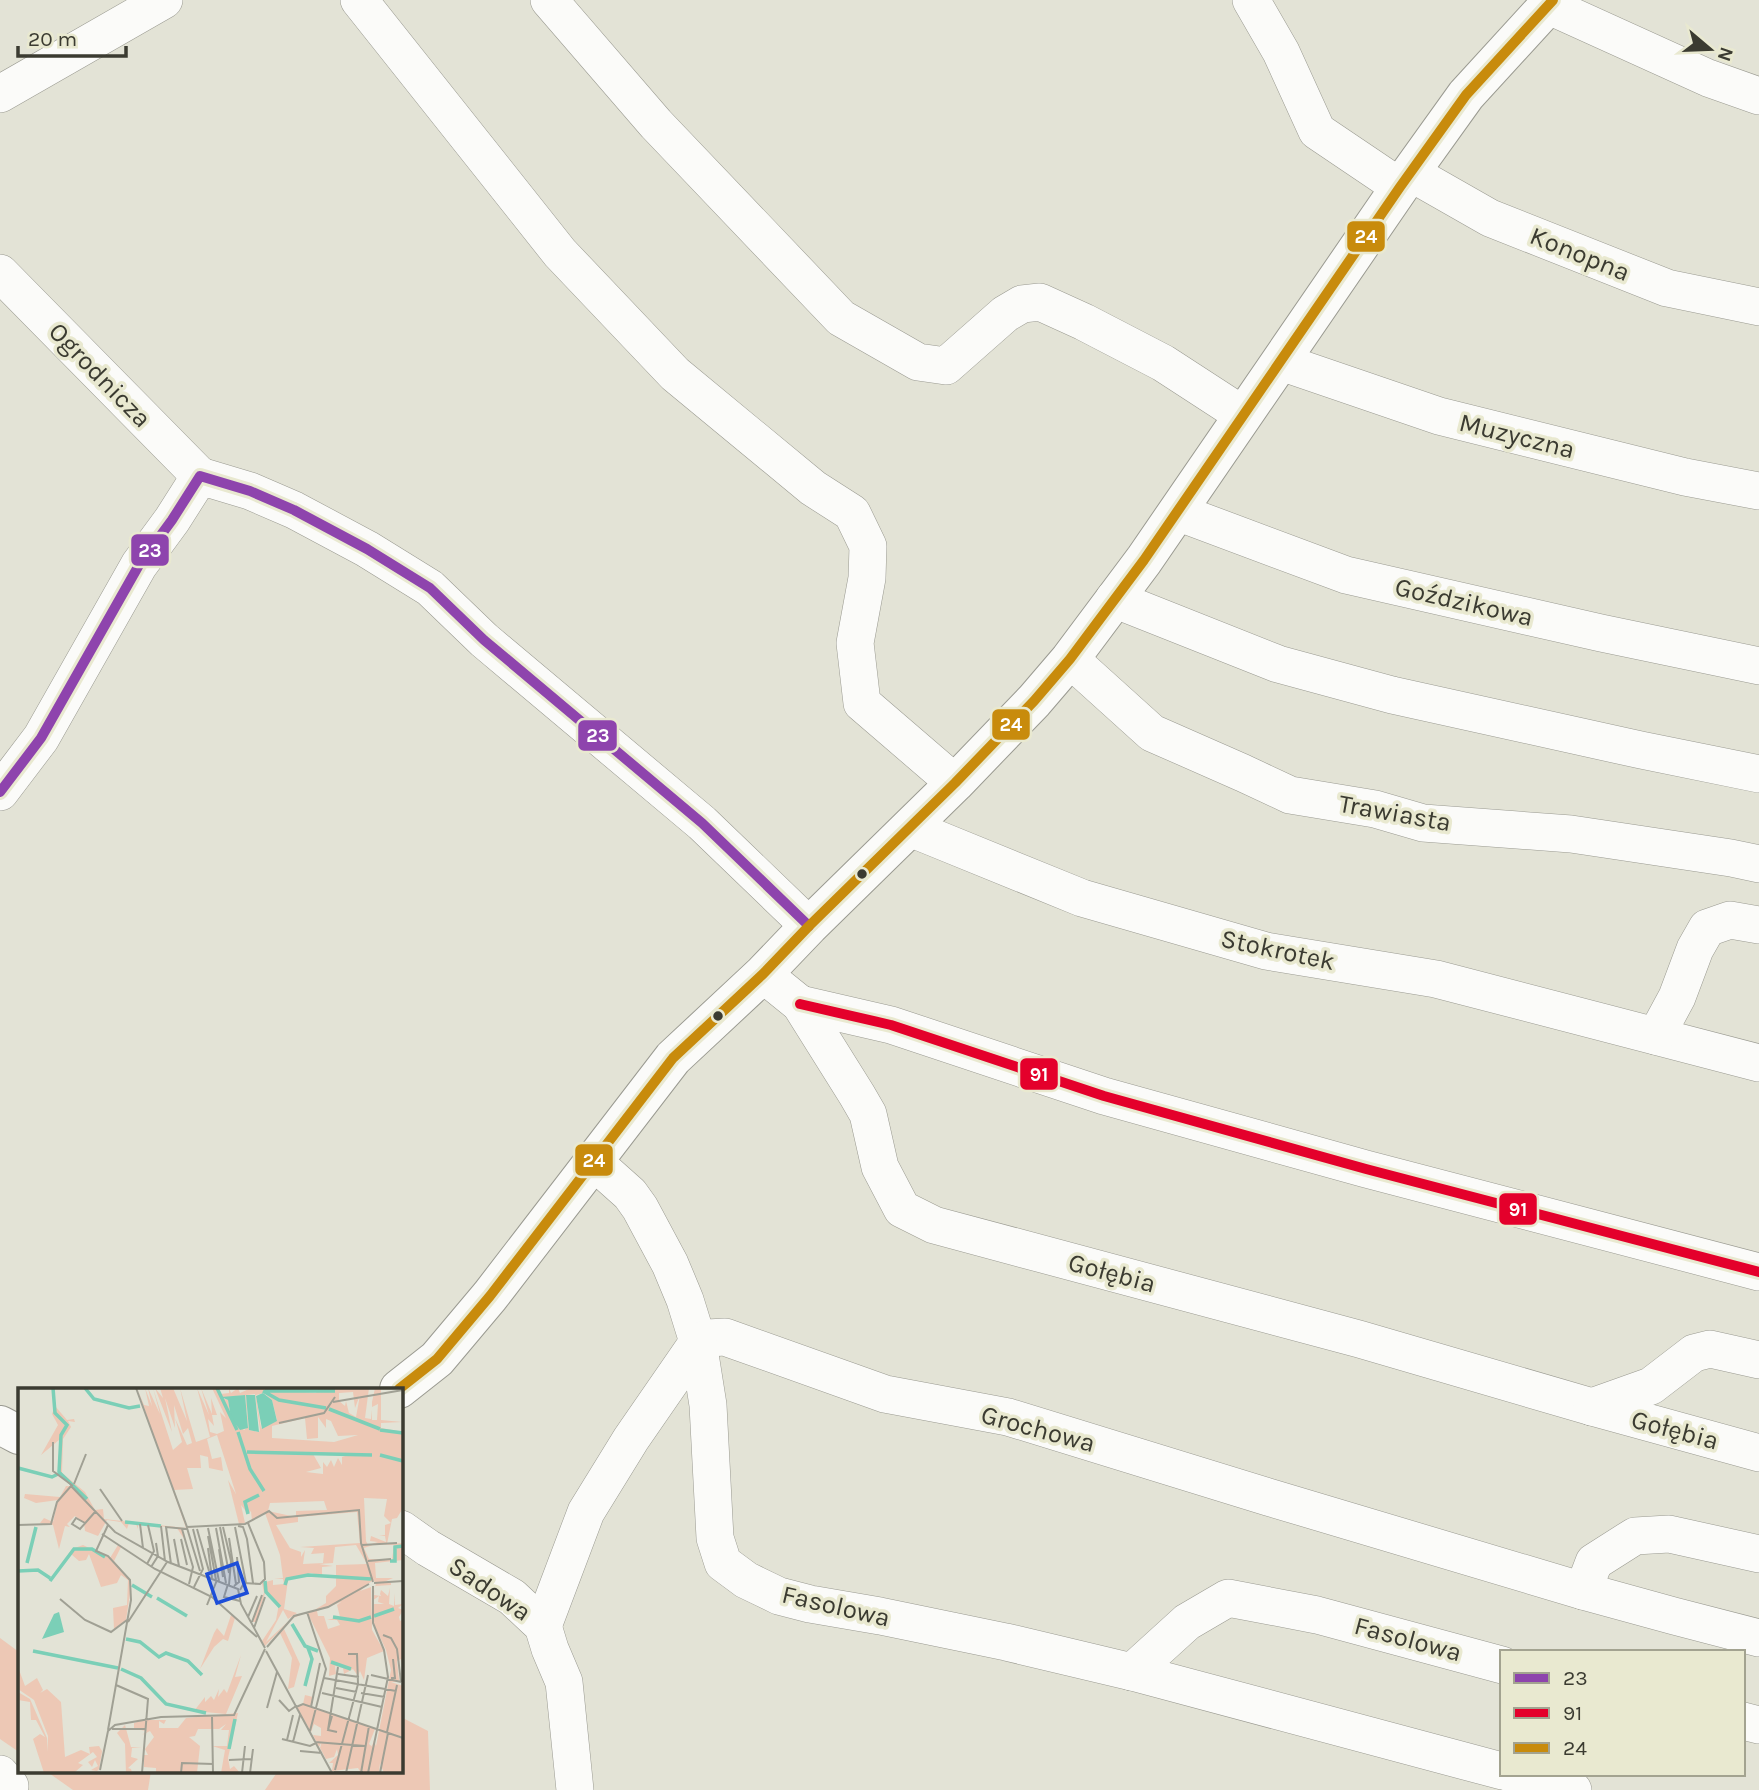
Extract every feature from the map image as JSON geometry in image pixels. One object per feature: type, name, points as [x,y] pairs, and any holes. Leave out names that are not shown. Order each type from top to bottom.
[{"type":"street","points":[[0,94],[164,0]]},
{"type":"street","points":[[359,0],[560,253],[675,374],[813,488],[852,513],[868,546],[867,578],[855,643],[862,703],[955,783]]},
{"type":"street","points":[[549,0],[656,124],[841,318],[918,362],[946,366],[1006,314],[1022,304],[1040,302],[1163,363],[1243,415]]},
{"type":"street","name":"Konopna","points":[[1251,0],[1281,52],[1317,131],[1406,180],[1490,218],[1667,288],[1759,307]]},
{"type":"street","points":[[400,1388],[437,1359],[497,1286],[673,1058],[763,974],[955,783],[1034,701],[1070,659],[1177,512],[1466,95],[1550,2],[1708,78],[1759,96]]},
{"type":"street","name":"Ogrodnicza","points":[[0,273],[200,477]]},
{"type":"street","name":"Muzyczna","points":[[1281,362],[1439,416],[1685,477],[1759,491]]},
{"type":"street","points":[[0,792],[41,738],[139,565],[200,477],[250,491],[294,510],[367,549],[430,588],[484,640],[702,823],[809,926]]},
{"type":"street","name":"Goździkowa","points":[[1177,512],[1346,575],[1759,666]]},
{"type":"street","points":[[1114,599],[1291,668],[1392,695],[1759,774]]},
{"type":"street","name":"Trawiasta","points":[[1070,659],[1152,733],[1290,795],[1375,809],[1423,823],[1571,834],[1759,864]]},
{"type":"street","name":"Stokrotek","points":[[910,828],[1082,898],[1266,951],[1436,979],[1759,1063]]},
{"type":"street","points":[[1656,1036],[1677,997],[1695,949],[1707,928],[1730,920],[1759,925]]},
{"type":"street","name":"Gołębia","points":[[763,974],[800,1004],[868,1114],[880,1167],[902,1209],[934,1225],[1346,1335],[1759,1453]]},
{"type":"street","points":[[800,1004],[891,1025],[1104,1096],[1170,1115],[1759,1272]]},
{"type":"street","points":[[543,1626],[586,1512],[631,1439],[698,1342],[670,1264],[640,1208],[630,1194],[593,1161]]},
{"type":"street","name":"Grochowa","points":[[698,1342],[708,1338],[725,1337],[885,1394],[1008,1417],[1583,1591],[1759,1637]]},
{"type":"street","name":"Fasolowa","points":[[698,1342],[708,1405],[715,1538],[723,1563],[746,1580],[779,1596],[810,1604],[1006,1642],[1132,1672],[1500,1770]]},
{"type":"street","name":"Gołębia","points":[[1592,1407],[1651,1387],[1694,1353],[1710,1349],[1759,1360]]},
{"type":"street","points":[[0,1425],[18,1434]]},
{"type":"street","name":"Sadowa","points":[[402,1531],[512,1597],[543,1626],[564,1682],[575,1790]]},
{"type":"street","points":[[1583,1591],[1594,1562],[1635,1535],[1669,1534],[1759,1554]]},
{"type":"street","name":"Fasolowa","points":[[1132,1672],[1187,1622],[1228,1598],[1317,1615],[1500,1663]]},
{"type":"street","points":[[1520,1776],[1573,1790]]},
{"type":"shaded area","points":[[0,1638],[18,1651],[18,1751],[0,1739]]},
{"type":"shaded area","points":[[402,1718],[428,1731],[430,1790],[265,1790],[277,1772],[402,1772]]},
{"type":"shaded area","points":[[47,1772],[151,1772],[148,1790],[73,1790]]},
{"type":"transit line","name":"24","points":[[400,1388],[437,1359],[490,1296],[673,1058],[763,974],[955,783],[1034,701],[1070,659],[1144,560],[1466,95],[1553,0]]},
{"type":"transit line","name":"23","points":[[0,792],[41,738],[139,565],[200,476],[250,491],[294,510],[367,549],[430,588],[484,640],[702,823],[809,926]]},
{"type":"transit line","name":"91","points":[[800,1004],[891,1025],[1104,1096],[1366,1169],[1759,1272]]}]
